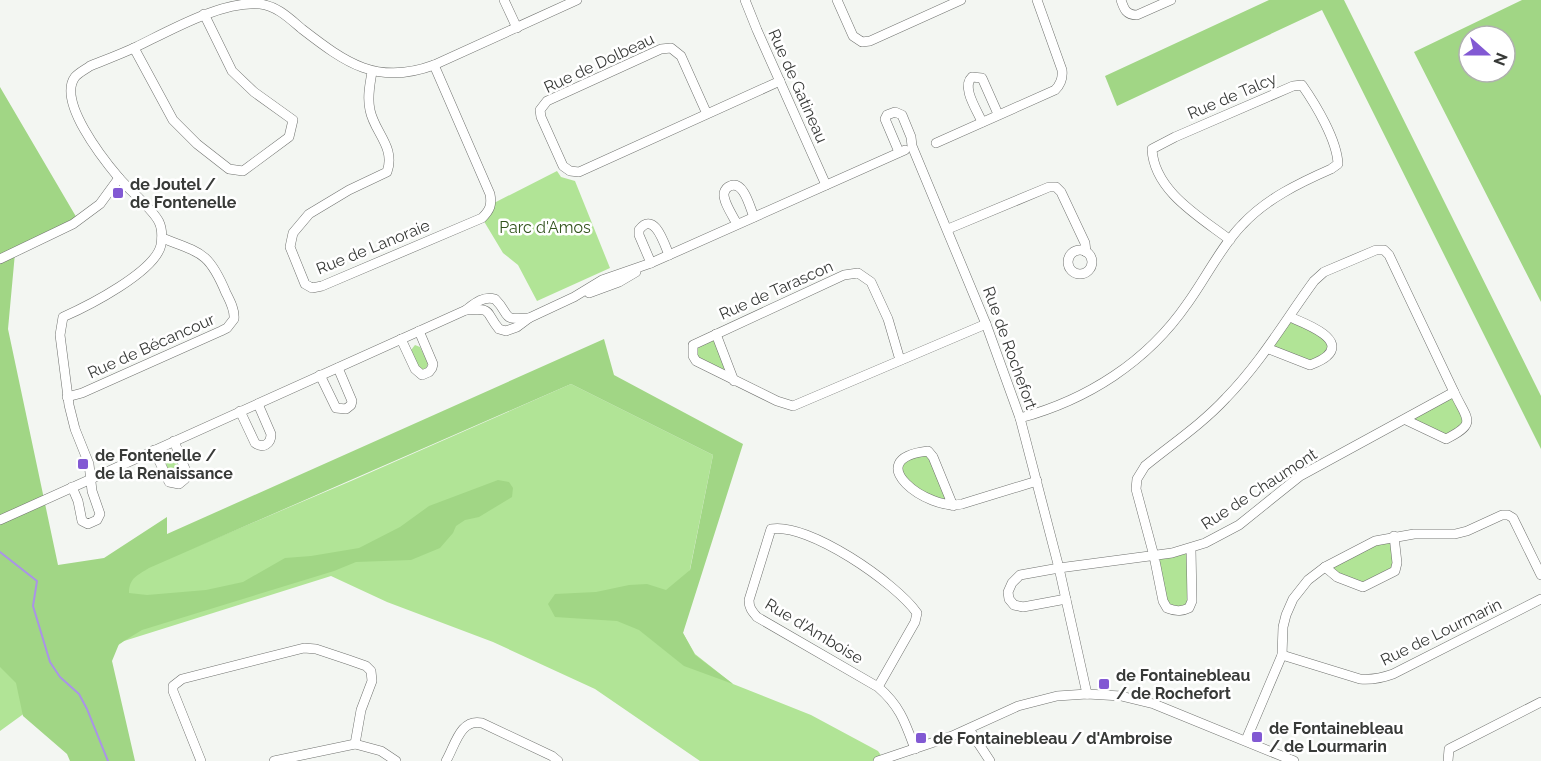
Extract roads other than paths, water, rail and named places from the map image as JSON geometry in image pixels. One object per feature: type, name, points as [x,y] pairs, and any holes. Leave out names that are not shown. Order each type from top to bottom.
[{"type":"street","points":[[278,9],[286,0]]},
{"type":"street","points":[[504,0],[517,28]]},
{"type":"street","points":[[72,487],[78,501],[82,521],[88,524],[94,522],[100,514],[92,491],[89,464],[73,423],[67,397],[60,335],[63,317],[100,299],[146,268],[156,256],[162,238],[159,221],[119,178],[89,138],[75,110],[70,93],[75,77],[90,66],[134,48],[204,14],[242,5],[259,4],[278,9],[322,44],[349,62],[372,72],[388,74],[417,71],[577,0]]},
{"type":"street","name":"Rue de Gatineau","points":[[745,0],[826,184]]},
{"type":"street","points":[[837,0],[853,36],[862,42],[870,41],[961,0]]},
{"type":"street","points":[[936,143],[1055,90],[1061,83],[1062,70],[1036,0]]},
{"type":"street","points":[[1121,0],[1125,10],[1131,15],[1137,15],[1171,0]]},
{"type":"street","points":[[134,48],[173,120],[197,144],[230,169],[243,171],[289,137],[293,120],[254,93],[232,71],[204,14]]},
{"type":"street","name":"Rue de Dolbeau","points":[[707,114],[681,56],[671,48],[661,49],[547,101],[540,110],[563,166],[570,171],[579,172],[780,81]]},
{"type":"street","name":"Rue de Lanoraie","points":[[372,72],[369,90],[370,111],[387,145],[390,163],[387,172],[349,190],[309,214],[293,233],[290,247],[305,284],[312,288],[322,286],[482,218],[489,211],[492,204],[490,194],[434,65]]},
{"type":"street","points":[[982,122],[967,87],[968,80],[972,77],[980,76],[984,81],[998,114]]},
{"type":"street","name":"Rue de Talcy","points":[[1020,418],[1043,412],[1088,394],[1124,369],[1174,322],[1230,240],[1239,226],[1276,197],[1331,170],[1338,164],[1337,152],[1302,85],[1293,86],[1152,149],[1155,169],[1174,196],[1230,240]]},
{"type":"street","name":"Rue de Rochefort","points":[[899,152],[886,121],[886,116],[896,112],[902,115],[911,137],[912,146],[986,324],[1020,418],[1059,568],[1087,694]]},
{"type":"street","points":[[466,310],[486,310],[497,328],[504,331],[517,327],[529,318],[574,297],[619,282],[651,263],[912,146]]},
{"type":"street","points":[[0,259],[73,224],[100,204],[119,178]]},
{"type":"street","points":[[737,224],[724,195],[729,186],[736,185],[741,189],[754,217]]},
{"type":"street","points":[[948,229],[1049,187],[1056,187],[1061,192],[1085,243],[1086,252]]},
{"type":"street","points":[[651,263],[639,235],[639,230],[644,225],[650,224],[656,227],[669,255]]},
{"type":"street","name":"Rue de Bécancour","points":[[67,397],[82,393],[221,331],[227,328],[234,319],[234,310],[215,268],[208,259],[198,252],[162,238]]},
{"type":"street","name":"Rue de Chaumont","points":[[1191,549],[1192,601],[1189,608],[1182,611],[1167,608],[1163,601],[1136,489],[1139,472],[1225,400],[1269,349],[1314,281],[1324,272],[1376,250],[1384,250],[1389,255],[1467,419],[1467,426],[1464,430],[1446,439],[1406,420]]},
{"type":"street","name":"Rue de Tarascon","points":[[900,360],[888,319],[871,282],[858,273],[843,275],[693,345],[693,356],[696,361],[777,402],[793,406],[986,324]]},
{"type":"street","points":[[0,520],[466,310],[478,300],[490,298],[497,301],[507,317],[529,318]]},
{"type":"street","points":[[1269,349],[1310,365],[1328,356],[1331,350],[1330,343],[1324,333],[1290,317]]},
{"type":"street","points":[[401,339],[417,372],[422,375],[426,374],[433,364],[419,331]]},
{"type":"street","name":"Rue de Tarascon","points":[[716,334],[735,381]]},
{"type":"street","points":[[320,375],[336,408],[346,409],[352,401],[338,368]]},
{"type":"street","name":"Rue de Chaumont","points":[[1059,568],[1191,549],[1239,525],[1300,476],[1454,392]]},
{"type":"street","points":[[240,411],[254,442],[259,446],[264,446],[270,442],[271,434],[258,404]]},
{"type":"street","points":[[154,450],[169,482],[179,484],[187,474],[174,441]]},
{"type":"street","points":[[953,506],[928,451],[901,459],[897,466],[903,482],[931,501],[953,506],[1037,481]]},
{"type":"street","points":[[1246,740],[1282,655],[1283,627],[1293,599],[1308,580],[1325,567],[1359,548],[1394,536],[1455,534],[1502,515],[1508,515],[1513,518],[1541,575]]},
{"type":"street","name":"Rue d'Amboise","points":[[878,687],[915,622],[917,613],[912,605],[867,567],[840,551],[794,530],[781,527],[771,529],[749,600],[751,611],[757,617],[878,687],[891,698],[900,711],[915,749]]},
{"type":"street","points":[[1325,567],[1337,577],[1363,587],[1395,572],[1397,563],[1394,536]]},
{"type":"street","points":[[1059,568],[1020,575],[1012,583],[1008,592],[1009,599],[1014,605],[1023,607],[1066,599]]},
{"type":"street","name":"Rue de Lourmarin","points":[[1282,655],[1360,679],[1382,678],[1541,599]]},
{"type":"street","points":[[201,761],[173,691],[176,683],[189,677],[304,648],[316,649],[350,660],[366,666],[371,671],[372,681],[361,710],[355,744]]},
{"type":"street","points":[[878,761],[969,729],[1028,703],[1057,696],[1087,694],[1137,698],[1294,761]]},
{"type":"street","points":[[1448,761],[1449,750],[1541,702]]},
{"type":"street","points":[[446,761],[463,727],[472,722],[482,723],[542,757],[558,761]]},
{"type":"street","points":[[969,729],[990,761]]},
{"type":"street","points":[[274,761],[355,744],[385,753],[396,761]]},
{"type":"waterway","points":[[0,552],[37,581],[33,606],[50,662],[60,677],[79,694],[108,761]]},
{"type":"place","name":"de Joutel / de Fontenelle","points":[[118,193]]},
{"type":"place","name":"de Fontenelle / de la Renaissance","points":[[83,464]]},
{"type":"place","name":"de Fontainebleau / de Rochefort","points":[[1104,684]]},
{"type":"place","name":"de Fontainebleau / de Lourmarin","points":[[1257,737]]},
{"type":"place","name":"de Fontainebleau / d'Ambroise","points":[[921,738]]},
{"type":"park label","name":"Parc d'Amos","points":[[545,227]]}]
